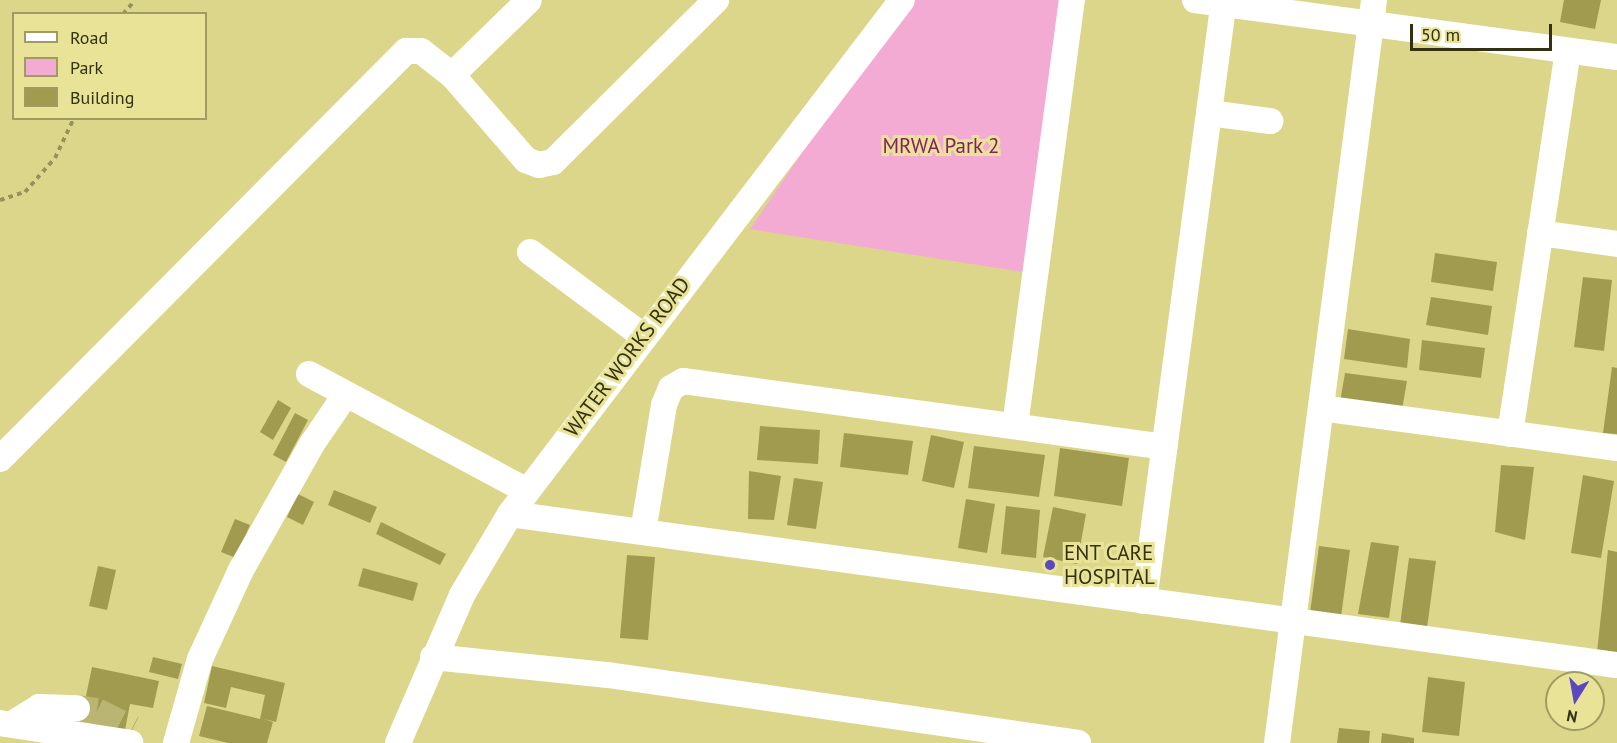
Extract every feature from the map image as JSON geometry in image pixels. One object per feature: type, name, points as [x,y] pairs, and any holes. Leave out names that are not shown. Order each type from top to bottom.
[{"type":"street","points":[[452,75],[529,0]]},
{"type":"street","points":[[0,459],[406,51],[421,51],[452,75],[526,160],[539,165],[553,162],[716,0]]},
{"type":"street","name":"WATER WORKS ROAD","points":[[398,743],[433,657],[462,595],[510,514],[643,336],[902,0]]},
{"type":"street","points":[[1015,426],[1072,0]]},
{"type":"street","points":[[1195,0],[1373,12],[1568,51],[1617,57]]},
{"type":"street","points":[[1144,600],[1224,2]]},
{"type":"street","points":[[1278,743],[1373,12]]},
{"type":"street","points":[[1510,434],[1568,51]]},
{"type":"street","points":[[1209,112],[1270,121]]},
{"type":"street","points":[[1540,233],[1617,244]]},
{"type":"street","points":[[530,252],[643,336]]},
{"type":"street","points":[[309,374],[527,490]]},
{"type":"street","points":[[643,532],[664,405],[671,388],[683,381],[1165,447]]},
{"type":"street","points":[[176,743],[200,659],[241,570],[312,444],[346,394]]},
{"type":"street","points":[[1321,408],[1617,448]]},
{"type":"street","points":[[510,514],[1617,665]]},
{"type":"street","points":[[433,657],[608,675],[1078,743]]},
{"type":"street","points":[[6,723],[39,707],[77,708]]},
{"type":"street","points":[[6,723],[135,738]]},
{"type":"path","points":[[125,12],[135,0]]},
{"type":"path","points":[[0,200],[25,192],[56,158],[73,120]]},
{"type":"green space","name":"MRWA Park 2","points":[[906,0],[1072,0],[1035,274],[750,229]]},
{"type":"building","points":[[1564,0],[1601,0],[1595,29],[1560,22]]},
{"type":"building","points":[[1435,253],[1497,262],[1493,291],[1431,282]]},
{"type":"building","points":[[1583,277],[1612,280],[1604,351],[1574,347]]},
{"type":"building","points":[[1431,297],[1492,306],[1488,335],[1426,325]]},
{"type":"building","points":[[1348,329],[1410,339],[1407,368],[1344,359]]},
{"type":"building","points":[[1422,340],[1485,348],[1481,378],[1419,370]]},
{"type":"building","points":[[1612,367],[1617,368],[1617,434],[1603,433]]},
{"type":"building","points":[[1345,373],[1407,381],[1402,410],[1340,402]]},
{"type":"building","points":[[278,400],[291,408],[273,440],[260,432]]},
{"type":"building","points":[[295,413],[308,420],[286,462],[273,455]]},
{"type":"building","points":[[760,426],[820,430],[818,464],[757,460]]},
{"type":"building","points":[[844,433],[913,441],[908,475],[840,467]]},
{"type":"building","points":[[931,435],[964,442],[954,488],[922,481]]},
{"type":"building","points":[[974,446],[1045,455],[1039,497],[968,488]]},
{"type":"building","points":[[1060,448],[1129,458],[1122,506],[1054,496]]},
{"type":"building","points":[[1501,465],[1534,467],[1525,540],[1495,532]]},
{"type":"building","points":[[749,471],[781,476],[774,520],[748,519]]},
{"type":"building","points":[[1583,475],[1614,481],[1601,558],[1571,553]]},
{"type":"building","points":[[794,478],[823,482],[816,529],[787,525]]},
{"type":"building","points":[[334,490],[377,507],[370,523],[328,505]]},
{"type":"building","points":[[298,494],[314,502],[303,525],[287,517]]},
{"type":"building","points":[[966,499],[995,504],[987,553],[958,548]]},
{"type":"building","points":[[1006,506],[1040,510],[1036,558],[1001,554]]},
{"type":"building","points":[[1053,507],[1086,514],[1077,564],[1043,557]]},
{"type":"building","points":[[235,519],[250,525],[236,558],[221,552]]},
{"type":"building","points":[[381,522],[446,554],[440,565],[376,534]]},
{"type":"building","points":[[1371,542],[1399,546],[1389,618],[1358,614]]},
{"type":"building","points":[[1319,546],[1350,550],[1341,617],[1310,613]]},
{"type":"building","points":[[1608,550],[1617,552],[1617,654],[1597,652]]},
{"type":"building","points":[[627,555],[655,557],[648,640],[620,638]]},
{"type":"building","points":[[1409,558],[1436,561],[1427,628],[1400,625]]},
{"type":"building","points":[[98,566],[116,570],[107,610],[89,606]]},
{"type":"building","points":[[363,568],[418,583],[413,601],[358,586]]},
{"type":"building","points":[[153,657],[182,664],[178,679],[149,672]]},
{"type":"building","points":[[212,666],[285,683],[276,722],[264,719],[273,722],[267,743],[228,743],[199,736],[207,706],[260,719],[265,695],[231,687],[226,708],[204,703]]},
{"type":"building","points":[[92,667],[159,681],[153,708],[130,704],[125,730],[81,720]]},
{"type":"building","points":[[1428,677],[1465,682],[1459,736],[1422,732]]},
{"type":"building","points":[[1339,728],[1370,731],[1369,743],[1337,743]]},
{"type":"building","points":[[1382,733],[1414,738],[1414,743],[1381,743]]},
{"type":"tunnel","points":[[77,708],[97,711],[133,729]]},
{"type":"place","name":"ENT CARE HOSPITAL","points":[[1050,565]]}]
